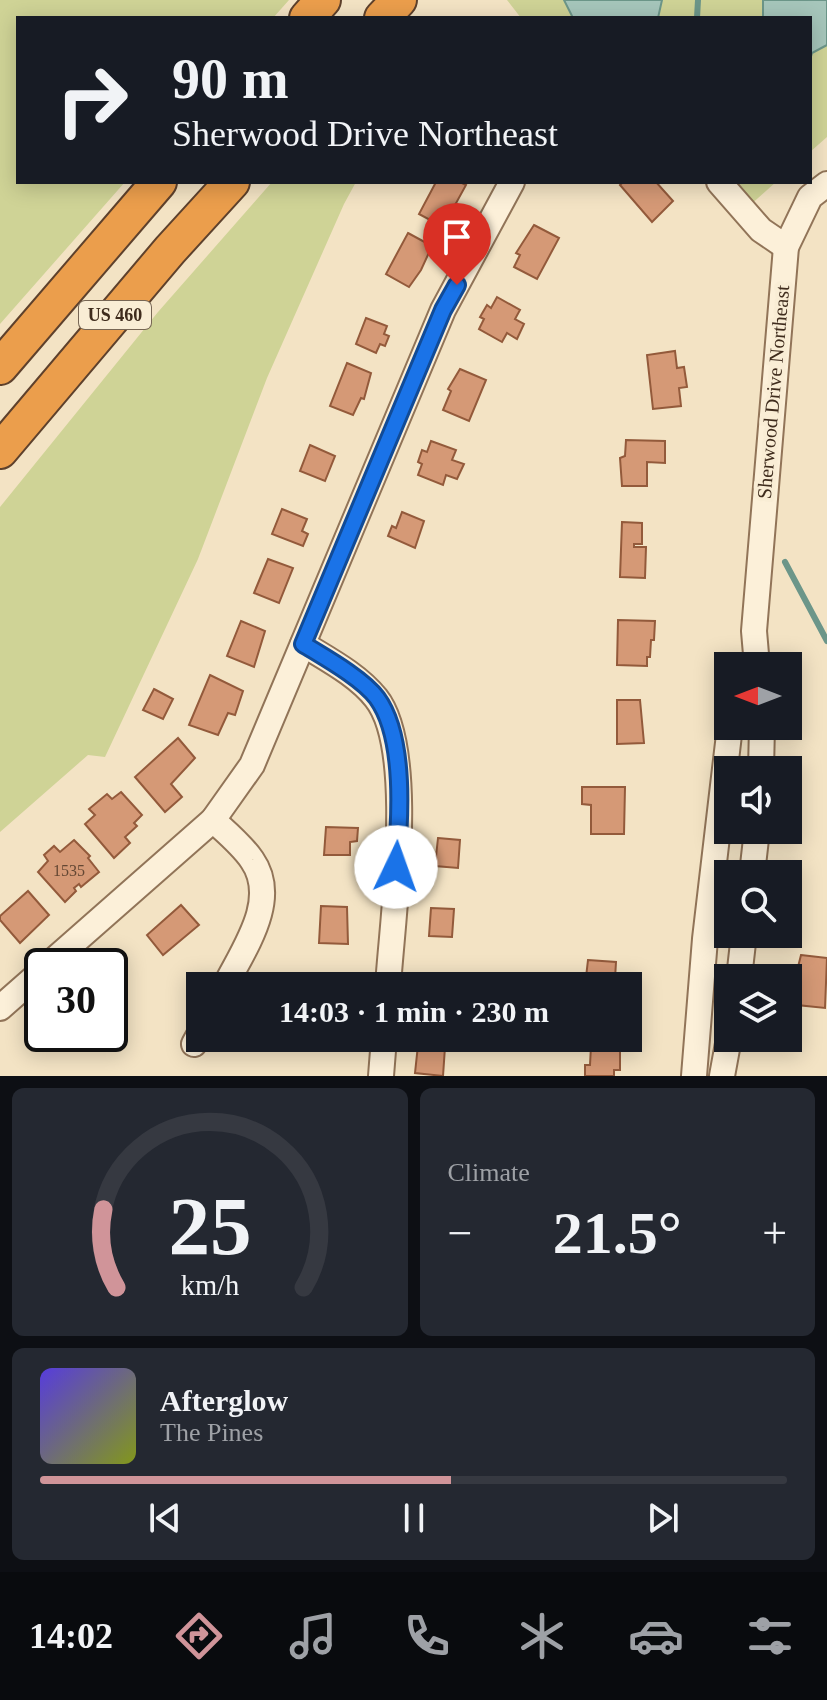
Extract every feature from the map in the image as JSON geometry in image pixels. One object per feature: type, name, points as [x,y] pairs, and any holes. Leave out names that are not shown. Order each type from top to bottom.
[{"type":"highway","points":[[309,16],[323,0]]},
{"type":"highway","points":[[384,16],[399,0]]},
{"type":"highway","name":"US 460","points":[[0,367],[157,184]]},
{"type":"highway","name":"US 460","points":[[0,451],[170,250],[230,184]]},
{"type":"street","points":[[67,948],[213,820],[252,765],[443,310],[511,184]]},
{"type":"street","points":[[721,184],[761,230],[786,247],[810,197],[827,184]]},
{"type":"street","name":"Sherwood Drive Northeast","points":[[754,631],[786,247]]},
{"type":"street","points":[[748,652],[754,631]]},
{"type":"street","points":[[754,631],[756,652]]},
{"type":"street","points":[[303,644],[341,667],[377,698],[393,737],[399,777],[398,840],[389,972]]},
{"type":"street","points":[[694,1076],[705,939],[728,740]]},
{"type":"street","points":[[213,820],[252,859],[261,876],[262,895],[257,924],[232,972]]},
{"type":"street","points":[[0,1008],[24,987]]},
{"type":"street","points":[[381,1076],[383,1052]]},
{"type":"street","points":[[722,1076],[726,1052]]},
{"type":"green space","points":[[0,0],[289,0],[275,16],[16,16],[16,184],[123,184],[0,324]]},
{"type":"green space","points":[[507,0],[827,0],[827,137],[812,150],[812,16],[519,16]]},
{"type":"green space","points":[[270,184],[355,184],[267,378],[198,559],[105,757],[88,755],[0,832],[0,507],[158,312]]},
{"type":"green space","points":[[733,184],[774,184],[749,206]]},
{"type":"water","points":[[564,0],[662,0],[658,16],[572,16]]},
{"type":"water","points":[[763,0],[827,0],[827,45],[812,53],[812,16],[763,16]]},
{"type":"building","points":[[435,184],[466,185],[443,227],[419,214]]},
{"type":"building","points":[[658,184],[673,201],[652,222],[620,185]]},
{"type":"building","points":[[534,225],[559,238],[537,279],[514,267],[520,255],[516,253]]},
{"type":"building","points":[[408,233],[432,246],[409,287],[386,274]]},
{"type":"building","points":[[497,297],[520,310],[515,319],[524,324],[517,339],[507,333],[502,342],[479,329],[484,319],[480,317],[487,305],[491,308]]},
{"type":"building","points":[[366,318],[387,326],[384,334],[389,336],[385,346],[380,344],[376,353],[356,344]]},
{"type":"building","points":[[675,351],[677,368],[684,367],[687,387],[679,388],[681,406],[653,409],[647,355]]},
{"type":"building","points":[[347,363],[371,373],[364,399],[361,398],[353,415],[330,406]]},
{"type":"building","points":[[460,369],[486,380],[469,421],[443,410],[451,391],[448,389]]},
{"type":"building","points":[[626,440],[665,441],[665,463],[647,462],[647,486],[622,486],[620,458],[625,456]]},
{"type":"building","points":[[431,441],[456,450],[452,460],[464,464],[457,479],[446,475],[443,485],[418,475],[422,450],[427,452]]},
{"type":"building","points":[[310,445],[335,456],[325,481],[300,471]]},
{"type":"building","points":[[282,509],[307,519],[302,531],[308,534],[303,546],[272,534]]},
{"type":"building","points":[[402,512],[424,521],[415,548],[388,536],[392,526],[396,528]]},
{"type":"building","points":[[622,522],[642,523],[642,544],[634,544],[634,547],[646,547],[645,578],[620,577]]},
{"type":"building","points":[[268,559],[293,568],[279,603],[254,593]]},
{"type":"building","points":[[618,620],[655,621],[647,666],[617,665]]},
{"type":"building","points":[[241,621],[265,631],[254,667],[227,656]]},
{"type":"building","points":[[210,675],[243,691],[235,715],[228,713],[218,735],[189,725]]},
{"type":"building","points":[[154,689],[173,699],[163,719],[143,710]]},
{"type":"building","points":[[617,700],[640,700],[644,743],[617,744]]},
{"type":"building","points":[[178,738],[195,758],[171,784],[182,797],[165,812],[135,777]]},
{"type":"building","points":[[582,787],[625,787],[624,834],[591,834],[591,805],[582,804]]},
{"type":"building","points":[[121,792],[142,815],[134,823],[137,826],[125,837],[130,843],[114,858],[85,824],[95,815],[89,809],[107,794],[112,799]]},
{"type":"building","points":[[326,827],[358,828],[357,841],[350,842],[350,855],[324,855]]},
{"type":"building","points":[[438,838],[460,840],[458,868],[435,866]]},
{"type":"building","points":[[74,840],[90,856],[88,858],[99,872],[81,887],[79,884],[74,888],[76,891],[65,902],[38,872],[48,861],[44,855],[54,846],[60,852]]},
{"type":"building","points":[[28,891],[49,915],[20,943],[0,916]]},
{"type":"building","points":[[181,905],[199,925],[163,955],[147,935]]},
{"type":"building","points":[[321,906],[347,907],[348,944],[319,943]]},
{"type":"building","points":[[431,908],[454,909],[452,937],[429,936]]},
{"type":"building","points":[[801,955],[827,958],[825,1008],[802,1006],[802,964],[799,964]]},
{"type":"building","points":[[588,960],[616,962],[615,972],[587,972]]},
{"type":"building","points":[[417,1052],[445,1052],[443,1076],[415,1073]]},
{"type":"building","points":[[591,1052],[620,1052],[620,1070],[614,1070],[614,1076],[585,1076],[585,1065],[590,1065]]},
{"type":"waterway","points":[[697,16],[698,0]]},
{"type":"waterway","points":[[785,562],[827,641]]},
{"type":"route","points":[[396,867],[399,777],[393,737],[377,698],[341,667],[303,644],[443,310],[457,285]]}]
